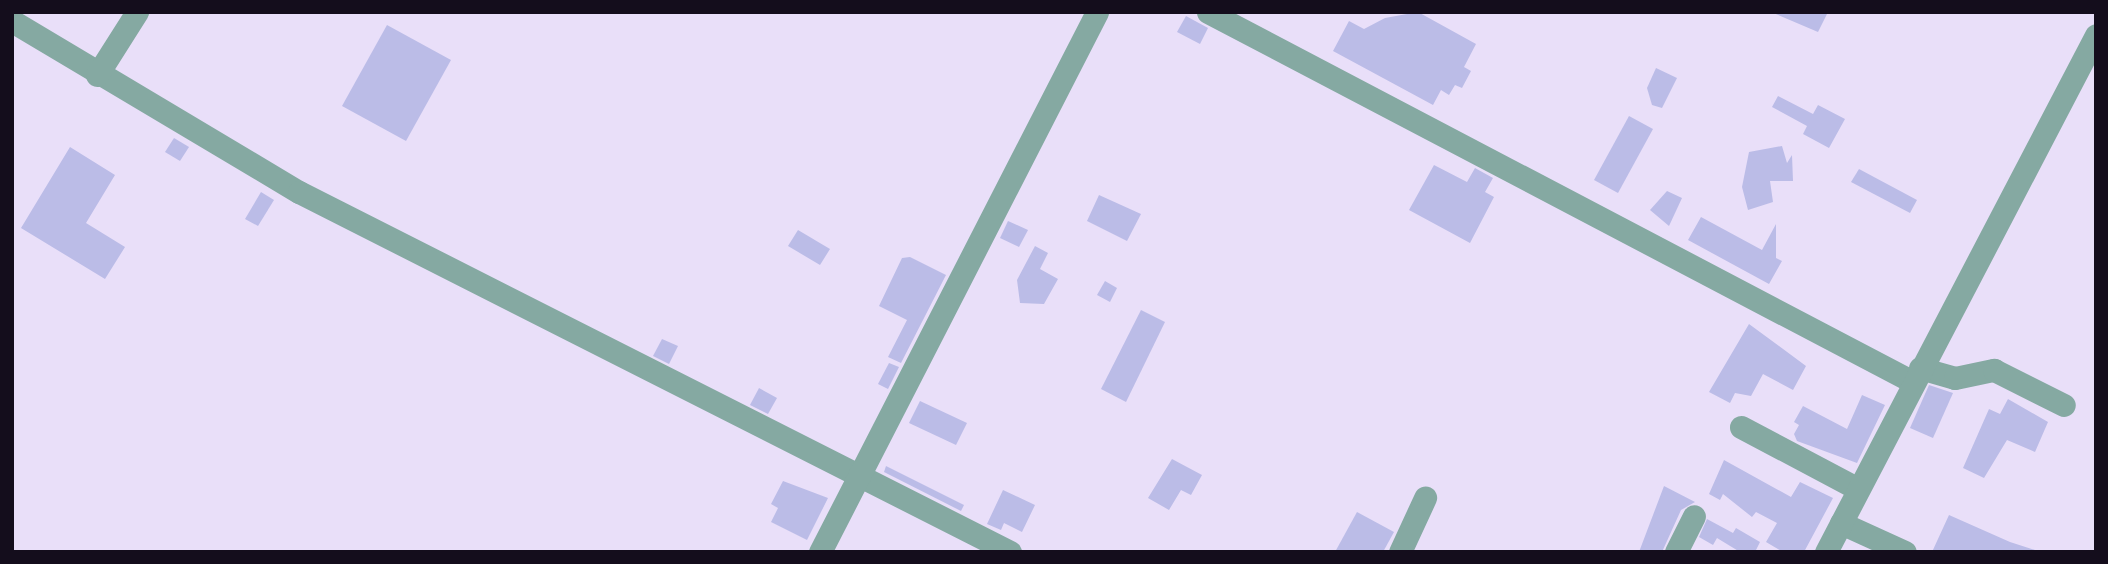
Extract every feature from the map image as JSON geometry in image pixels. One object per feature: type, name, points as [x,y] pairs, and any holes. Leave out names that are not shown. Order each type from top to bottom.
[{"type":"street","points":[[97,75],[137,12]]},
{"type":"street","points":[[820,552],[1097,12]]},
{"type":"street","points":[[1209,12],[1917,375],[1955,378],[1994,370],[2064,405]]},
{"type":"street","points":[[12,21],[97,75],[299,192],[1010,552]]},
{"type":"street","points":[[1826,552],[2096,35]]},
{"type":"street","points":[[1741,426],[1858,489]]},
{"type":"street","points":[[1400,552],[1425,498]]},
{"type":"street","points":[[1676,552],[1693,516]]},
{"type":"street","points":[[1841,523],[1905,552]]},
{"type":"building","points":[[1418,12],[1476,44],[1464,67],[1471,71],[1462,88],[1455,85],[1449,95],[1441,90],[1433,105],[1333,51],[1349,21],[1364,29],[1385,18]]},
{"type":"building","points":[[1771,12],[1828,12],[1818,32]]},
{"type":"building","points":[[1186,16],[1208,28],[1200,44],[1177,32]]},
{"type":"building","points":[[387,25],[451,60],[406,141],[342,106]]},
{"type":"building","points":[[1656,68],[1677,78],[1662,108],[1652,105],[1647,88]]},
{"type":"building","points":[[1778,96],[1813,114],[1818,105],[1845,119],[1829,148],[1803,134],[1807,126],[1772,107]]},
{"type":"building","points":[[1629,116],[1653,129],[1618,193],[1594,180]]},
{"type":"building","points":[[174,138],[189,147],[180,161],[165,152]]},
{"type":"building","points":[[1782,146],[1787,163],[1792,155],[1793,181],[1770,181],[1773,202],[1748,210],[1742,187],[1749,152]]},
{"type":"building","points":[[70,147],[115,175],[86,223],[125,247],[105,279],[21,228]]},
{"type":"building","points":[[1434,165],[1467,182],[1475,168],[1493,178],[1485,192],[1494,197],[1470,243],[1409,210]]},
{"type":"building","points":[[1859,169],[1917,200],[1910,213],[1851,182]]},
{"type":"building","points":[[1667,191],[1682,198],[1669,226],[1650,210]]},
{"type":"building","points":[[261,192],[274,200],[258,226],[245,219]]},
{"type":"building","points":[[1099,195],[1141,214],[1127,241],[1087,221]]},
{"type":"building","points":[[1701,217],[1762,250],[1776,224],[1776,258],[1782,261],[1769,284],[1688,240]]},
{"type":"building","points":[[1008,221],[1028,230],[1019,247],[1000,238]]},
{"type":"building","points":[[798,230],[830,249],[820,265],[788,246]]},
{"type":"building","points":[[1035,246],[1048,253],[1040,269],[1058,279],[1044,304],[1020,303],[1017,280]]},
{"type":"building","points":[[910,257],[946,275],[901,363],[888,357],[907,320],[879,306],[902,258]]},
{"type":"building","points":[[1105,281],[1117,288],[1110,302],[1097,295]]},
{"type":"building","points":[[1141,310],[1165,322],[1126,402],[1101,389]]},
{"type":"building","points":[[1749,324],[1806,366],[1793,390],[1763,374],[1751,396],[1735,393],[1730,403],[1709,392]]},
{"type":"building","points":[[662,339],[678,346],[669,364],[653,356]]},
{"type":"building","points":[[889,363],[899,367],[888,389],[878,384]]},
{"type":"building","points":[[1929,385],[1953,393],[1933,438],[1910,428]]},
{"type":"building","points":[[759,388],[777,398],[768,414],[750,405]]},
{"type":"building","points":[[1862,395],[1885,405],[1857,463],[1797,441],[1794,434],[1799,425],[1794,422],[1803,406],[1847,429]]},
{"type":"building","points":[[2008,399],[2048,422],[2035,452],[2007,440],[1984,478],[1963,468],[1989,409],[2000,414]]},
{"type":"building","points":[[920,401],[967,423],[956,445],[909,423]]},
{"type":"building","points":[[1172,459],[1202,475],[1191,495],[1181,490],[1169,510],[1148,498]]},
{"type":"building","points":[[1724,460],[1791,497],[1800,482],[1833,498],[1804,552],[1783,552],[1766,542],[1777,523],[1756,512],[1752,517],[1723,494],[1720,500],[1709,494]]},
{"type":"building","points":[[886,466],[964,505],[961,511],[884,472]]},
{"type":"building","points":[[783,481],[828,498],[807,540],[771,522],[778,508],[771,504]]},
{"type":"building","points":[[1664,486],[1695,502],[1681,510],[1662,552],[1639,552]]},
{"type":"building","points":[[1003,490],[1035,505],[1022,532],[1004,523],[1001,530],[987,524]]},
{"type":"building","points":[[1357,512],[1394,532],[1383,552],[1335,552]]},
{"type":"building","points":[[1949,515],[2010,542],[2041,552],[1932,552]]},
{"type":"building","points":[[1707,519],[1733,533],[1736,528],[1760,542],[1755,552],[1740,552],[1717,538],[1713,545],[1699,537]]}]
